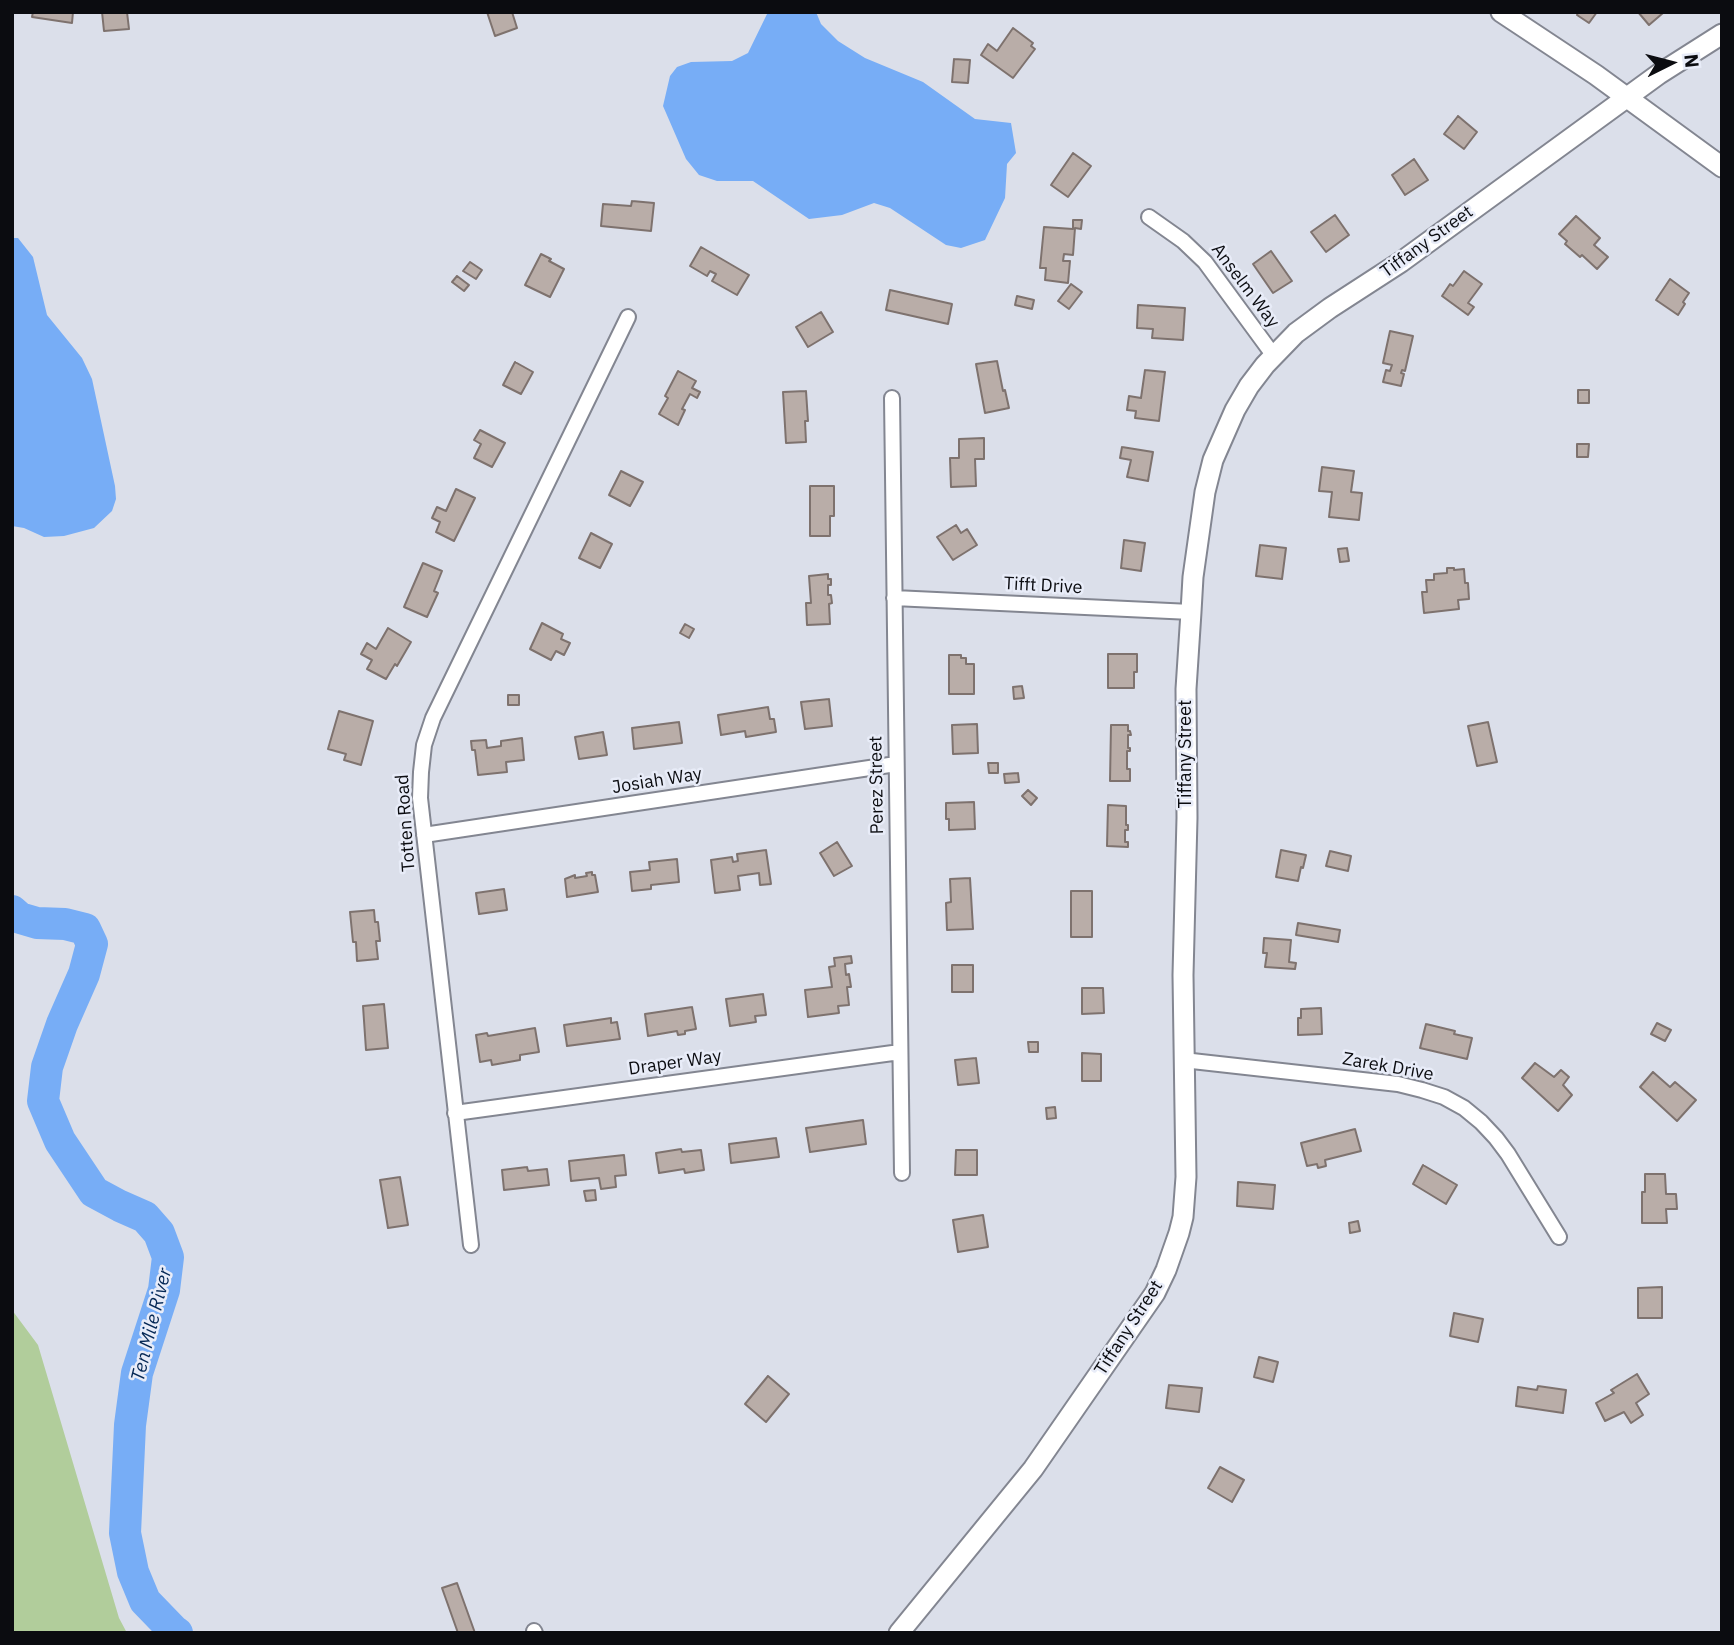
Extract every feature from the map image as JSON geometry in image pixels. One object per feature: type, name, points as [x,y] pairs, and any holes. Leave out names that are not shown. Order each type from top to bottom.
[{"type":"street","points":[[1501,12],[1628,97],[1722,166]]},
{"type":"street","name":"Tiffany Street","points":[[899,1633],[1034,1469],[1140,1316],[1166,1270],[1179,1233],[1185,1197],[1183,948],[1187,818],[1186,690],[1191,612],[1205,492],[1213,460],[1235,410],[1249,386],[1296,333],[1401,262],[1659,74],[1722,34]]},
{"type":"street","name":"Anselm Way","points":[[1149,217],[1183,241],[1205,262],[1274,356]]},
{"type":"street","name":"Totten Road","points":[[471,1245],[420,798],[424,745],[433,718],[628,317]]},
{"type":"street","name":"Perez Street","points":[[892,398],[902,1173]]},
{"type":"street","name":"Tifft Drive","points":[[894,598],[1191,612]]},
{"type":"street","name":"Josiah Way","points":[[424,835],[896,764]]},
{"type":"street","name":"Draper Way","points":[[456,1113],[900,1052]]},
{"type":"street","name":"Zarek Drive","points":[[1183,1060],[1398,1084],[1444,1097],[1464,1108],[1496,1138],[1559,1237]]},
{"type":"green space","points":[[12,1310],[38,1345],[119,1618],[127,1633],[12,1633]]},
{"type":"water","points":[[768,12],[816,12],[821,24],[838,41],[865,58],[923,82],[975,119],[1011,123],[1016,153],[1007,164],[1005,198],[985,240],[961,248],[946,245],[890,208],[874,203],[842,215],[809,219],[753,181],[717,181],[699,175],[686,159],[663,106],[670,76],[677,67],[691,62],[732,61],[748,53]]},
{"type":"water","points":[[12,238],[18,238],[33,257],[47,315],[82,358],[92,379],[115,486],[116,499],[112,511],[94,528],[64,536],[44,537],[12,526]]},
{"type":"building","points":[[33,12],[73,12],[72,23],[32,17]]},
{"type":"building","points":[[102,12],[127,12],[129,29],[104,31]]},
{"type":"building","points":[[487,12],[512,12],[517,28],[495,36]]},
{"type":"building","points":[[1578,12],[1597,12],[1589,23],[1577,15]]},
{"type":"building","points":[[1638,12],[1663,12],[1663,13],[1649,25]]},
{"type":"building","points":[[1013,28],[1033,43],[1031,46],[1035,49],[1013,78],[981,55],[988,44],[997,51]]},
{"type":"building","points":[[954,59],[970,60],[968,83],[952,82]]},
{"type":"building","points":[[1458,116],[1477,132],[1464,149],[1444,134]]},
{"type":"building","points":[[1073,153],[1091,166],[1068,197],[1051,185]]},
{"type":"building","points":[[1414,159],[1428,180],[1405,195],[1392,175]]},
{"type":"building","points":[[632,201],[654,203],[651,231],[601,226],[603,204],[631,206]]},
{"type":"building","points":[[1335,215],[1349,235],[1326,252],[1311,232]]},
{"type":"building","points":[[1576,216],[1600,238],[1594,245],[1608,257],[1597,269],[1565,244],[1567,241],[1559,234]]},
{"type":"building","points":[[1073,220],[1082,220],[1081,229],[1075,228],[1073,255],[1064,254],[1063,261],[1070,261],[1068,283],[1045,280],[1046,268],[1040,268],[1044,227],[1073,229]]},
{"type":"building","points":[[701,247],[749,275],[737,295],[712,281],[716,274],[710,271],[707,276],[690,266]]},
{"type":"building","points":[[1271,251],[1292,281],[1273,293],[1253,264]]},
{"type":"building","points":[[541,254],[564,269],[550,297],[525,285]]},
{"type":"building","points":[[470,262],[482,270],[476,279],[463,271]]},
{"type":"building","points":[[1464,271],[1482,284],[1468,303],[1474,307],[1468,315],[1442,296]]},
{"type":"building","points":[[457,276],[469,285],[464,291],[452,282]]},
{"type":"building","points":[[1670,279],[1689,293],[1678,315],[1656,300]]},
{"type":"building","points":[[1071,284],[1082,292],[1069,309],[1058,301]]},
{"type":"building","points":[[890,290],[952,304],[948,324],[886,310]]},
{"type":"building","points":[[1017,296],[1034,300],[1032,309],[1015,305]]},
{"type":"building","points":[[1138,305],[1185,308],[1183,340],[1152,338],[1153,329],[1137,328]]},
{"type":"building","points":[[821,312],[833,332],[808,347],[796,327]]},
{"type":"building","points":[[1390,331],[1413,336],[1405,371],[1402,370],[1401,373],[1404,374],[1401,386],[1383,382],[1386,370],[1390,371],[1392,365],[1383,363]]},
{"type":"building","points":[[997,361],[1009,408],[985,413],[976,364]]},
{"type":"building","points":[[515,362],[533,372],[521,394],[503,385]]},
{"type":"building","points":[[1145,370],[1165,372],[1159,421],[1135,418],[1136,411],[1127,410],[1129,396],[1141,398]]},
{"type":"building","points":[[678,371],[696,381],[692,388],[700,392],[697,398],[690,394],[678,425],[659,414]]},
{"type":"building","points":[[1578,390],[1589,390],[1589,403],[1578,403]]},
{"type":"building","points":[[806,391],[806,442],[786,443],[783,392]]},
{"type":"building","points":[[480,430],[505,443],[492,467],[474,458],[481,444],[474,440]]},
{"type":"building","points":[[984,438],[984,459],[975,459],[976,486],[951,487],[950,458],[959,458],[959,439]]},
{"type":"building","points":[[1577,444],[1589,444],[1588,457],[1577,457]]},
{"type":"building","points":[[1122,447],[1153,452],[1148,481],[1127,477],[1131,460],[1120,458]]},
{"type":"building","points":[[1322,467],[1354,471],[1351,492],[1362,493],[1359,520],[1329,517],[1332,492],[1319,491]]},
{"type":"building","points":[[621,471],[643,482],[630,506],[609,495]]},
{"type":"building","points":[[810,486],[834,486],[834,516],[830,516],[830,536],[810,536]]},
{"type":"building","points":[[456,489],[475,498],[454,541],[436,532],[440,522],[432,518],[437,507],[446,511]]},
{"type":"building","points":[[956,525],[961,533],[967,529],[977,545],[953,560],[937,537]]},
{"type":"building","points":[[591,533],[612,544],[600,568],[579,558]]},
{"type":"building","points":[[1124,540],[1145,543],[1141,571],[1121,568]]},
{"type":"building","points":[[1260,545],[1286,548],[1282,579],[1256,576]]},
{"type":"building","points":[[1347,548],[1349,561],[1340,562],[1338,549]]},
{"type":"building","points":[[423,563],[442,571],[434,591],[438,593],[427,617],[404,607]]},
{"type":"building","points":[[1447,568],[1464,569],[1469,599],[1458,600],[1459,609],[1424,613],[1422,592],[1427,592],[1426,580],[1434,580],[1434,574],[1447,573]]},
{"type":"building","points":[[828,574],[831,585],[828,585],[828,595],[831,595],[832,603],[829,604],[830,624],[807,625],[806,603],[811,603],[809,576]]},
{"type":"building","points":[[542,623],[563,634],[561,639],[570,643],[564,655],[556,651],[551,660],[530,649]]},
{"type":"building","points":[[685,624],[694,629],[689,638],[680,633]]},
{"type":"building","points":[[388,628],[411,642],[386,679],[367,669],[372,660],[361,654],[367,643],[376,649]]},
{"type":"building","points":[[1108,654],[1137,654],[1134,688],[1108,688]]},
{"type":"building","points":[[949,655],[961,655],[961,658],[966,658],[966,664],[974,664],[974,694],[949,694]]},
{"type":"building","points":[[1022,686],[1024,698],[1014,699],[1013,687]]},
{"type":"building","points":[[508,695],[519,695],[519,705],[508,705]]},
{"type":"building","points":[[829,699],[832,726],[805,729],[801,702]]},
{"type":"building","points":[[768,707],[776,732],[746,737],[745,731],[721,735],[718,715]]},
{"type":"building","points":[[339,711],[373,721],[361,765],[344,760],[346,754],[328,749]]},
{"type":"building","points":[[679,722],[682,743],[634,749],[632,728]]},
{"type":"building","points":[[1488,722],[1497,762],[1477,766],[1468,726]]},
{"type":"building","points":[[977,724],[978,753],[953,754],[952,725]]},
{"type":"building","points":[[1111,725],[1128,725],[1131,735],[1128,735],[1130,751],[1127,751],[1130,781],[1110,781]]},
{"type":"building","points":[[603,732],[607,755],[579,759],[575,737]]},
{"type":"building","points":[[522,738],[524,760],[506,762],[507,772],[478,775],[475,750],[472,750],[471,741],[486,740],[487,748],[501,746],[501,741]]},
{"type":"building","points":[[988,763],[998,763],[998,773],[989,773]]},
{"type":"building","points":[[1018,773],[1019,782],[1005,783],[1004,774]]},
{"type":"building","points":[[1028,790],[1037,798],[1031,805],[1022,796]]},
{"type":"building","points":[[974,802],[975,829],[949,830],[946,803]]},
{"type":"building","points":[[1108,805],[1126,806],[1128,830],[1125,830],[1125,842],[1128,842],[1128,847],[1107,846]]},
{"type":"building","points":[[837,842],[852,866],[834,876],[820,853]]},
{"type":"building","points":[[766,850],[771,884],[760,885],[759,873],[738,876],[740,890],[715,893],[711,860],[732,857],[733,862],[738,861],[737,854]]},
{"type":"building","points":[[1281,850],[1306,855],[1298,881],[1276,877]]},
{"type":"building","points":[[1330,851],[1351,856],[1348,871],[1326,866]]},
{"type":"building","points":[[677,859],[679,882],[651,885],[651,889],[632,891],[630,872],[650,870],[649,862]]},
{"type":"building","points":[[592,872],[598,892],[567,897],[565,879],[575,875],[575,878],[587,876],[586,873]]},
{"type":"building","points":[[970,878],[973,929],[947,930],[946,903],[951,902],[950,879]]},
{"type":"building","points":[[504,889],[507,910],[479,914],[476,893]]},
{"type":"building","points":[[1071,891],[1092,891],[1092,937],[1071,937]]},
{"type":"building","points":[[374,910],[380,941],[376,941],[378,959],[357,961],[350,912]]},
{"type":"building","points":[[1298,923],[1340,930],[1338,942],[1296,935]]},
{"type":"building","points":[[1264,938],[1291,940],[1289,962],[1296,963],[1295,969],[1265,967],[1267,953],[1263,953]]},
{"type":"building","points":[[851,956],[852,963],[845,964],[851,987],[847,987],[849,1005],[838,1006],[839,1013],[808,1017],[805,990],[832,987],[829,967],[835,966],[834,958]]},
{"type":"building","points":[[952,965],[973,965],[973,992],[952,992]]},
{"type":"building","points":[[1082,988],[1103,988],[1104,1013],[1082,1014]]},
{"type":"building","points":[[763,994],[766,1015],[755,1016],[756,1022],[730,1026],[726,999]]},
{"type":"building","points":[[384,1004],[388,1048],[366,1050],[363,1006]]},
{"type":"building","points":[[692,1007],[696,1029],[685,1031],[685,1034],[678,1035],[677,1031],[648,1036],[645,1014]]},
{"type":"building","points":[[1321,1008],[1322,1034],[1298,1035],[1301,1009]]},
{"type":"building","points":[[611,1018],[611,1023],[617,1022],[620,1039],[567,1046],[564,1025]]},
{"type":"building","points":[[1657,1023],[1671,1030],[1665,1041],[1651,1034]]},
{"type":"building","points":[[1426,1024],[1472,1038],[1467,1059],[1420,1048]]},
{"type":"building","points":[[535,1028],[539,1052],[520,1055],[520,1060],[492,1065],[491,1060],[480,1062],[476,1035],[487,1033],[488,1036]]},
{"type":"building","points":[[1028,1042],[1038,1042],[1038,1052],[1029,1052]]},
{"type":"building","points":[[1082,1053],[1101,1054],[1101,1081],[1082,1081]]},
{"type":"building","points":[[976,1058],[979,1083],[958,1085],[955,1060]]},
{"type":"building","points":[[1535,1063],[1554,1077],[1561,1070],[1569,1077],[1563,1085],[1572,1095],[1558,1111],[1522,1078]]},
{"type":"building","points":[[1653,1072],[1670,1087],[1675,1082],[1696,1100],[1677,1121],[1640,1087]]},
{"type":"building","points":[[1055,1107],[1056,1118],[1047,1119],[1046,1108]]},
{"type":"building","points":[[863,1120],[866,1144],[810,1152],[806,1128]]},
{"type":"building","points":[[1355,1129],[1361,1151],[1325,1160],[1326,1166],[1307,1166],[1301,1143]]},
{"type":"building","points":[[776,1138],[779,1157],[731,1163],[729,1144]]},
{"type":"building","points":[[681,1149],[682,1152],[701,1150],[704,1170],[685,1173],[684,1169],[659,1173],[656,1153]]},
{"type":"building","points":[[956,1150],[977,1150],[977,1175],[955,1175]]},
{"type":"building","points":[[624,1155],[626,1175],[615,1176],[616,1187],[601,1189],[599,1178],[571,1181],[569,1161]]},
{"type":"building","points":[[1423,1165],[1457,1185],[1446,1204],[1413,1184]]},
{"type":"building","points":[[527,1167],[528,1171],[547,1169],[549,1185],[504,1190],[502,1170]]},
{"type":"building","points":[[1645,1174],[1665,1174],[1666,1194],[1676,1194],[1677,1209],[1666,1209],[1667,1223],[1642,1223]]},
{"type":"building","points":[[400,1177],[408,1225],[388,1228],[380,1180]]},
{"type":"building","points":[[1238,1182],[1275,1185],[1273,1209],[1237,1206]]},
{"type":"building","points":[[595,1190],[596,1200],[586,1201],[584,1191]]},
{"type":"building","points":[[983,1215],[988,1247],[958,1252],[953,1220]]},
{"type":"building","points":[[1358,1221],[1360,1231],[1350,1233],[1349,1223]]},
{"type":"building","points":[[1662,1287],[1662,1318],[1638,1318],[1638,1288]]},
{"type":"building","points":[[1454,1313],[1483,1319],[1478,1342],[1450,1336]]},
{"type":"building","points":[[1259,1357],[1278,1362],[1273,1382],[1254,1377]]},
{"type":"building","points":[[1637,1374],[1649,1394],[1636,1403],[1643,1415],[1631,1423],[1624,1412],[1605,1421],[1596,1403],[1614,1393],[1611,1390]]},
{"type":"building","points":[[768,1376],[789,1394],[766,1422],[745,1404]]},
{"type":"building","points":[[1169,1385],[1202,1388],[1199,1412],[1166,1408]]},
{"type":"building","points":[[1538,1386],[1566,1390],[1563,1413],[1516,1406],[1518,1387],[1537,1390]]},
{"type":"building","points":[[1220,1467],[1244,1480],[1232,1502],[1208,1488]]},
{"type":"building","points":[[457,1583],[475,1633],[458,1633],[442,1588]]},
{"type":"waterway","name":"Ten Mile River","points":[[12,911],[20,918],[37,923],[65,924],[85,929],[92,944],[84,974],[47,1067],[43,1101],[60,1141],[94,1192],[145,1217],[159,1233],[168,1257],[164,1290],[137,1373],[130,1425],[125,1533],[133,1572],[145,1601],[177,1633]]}]
